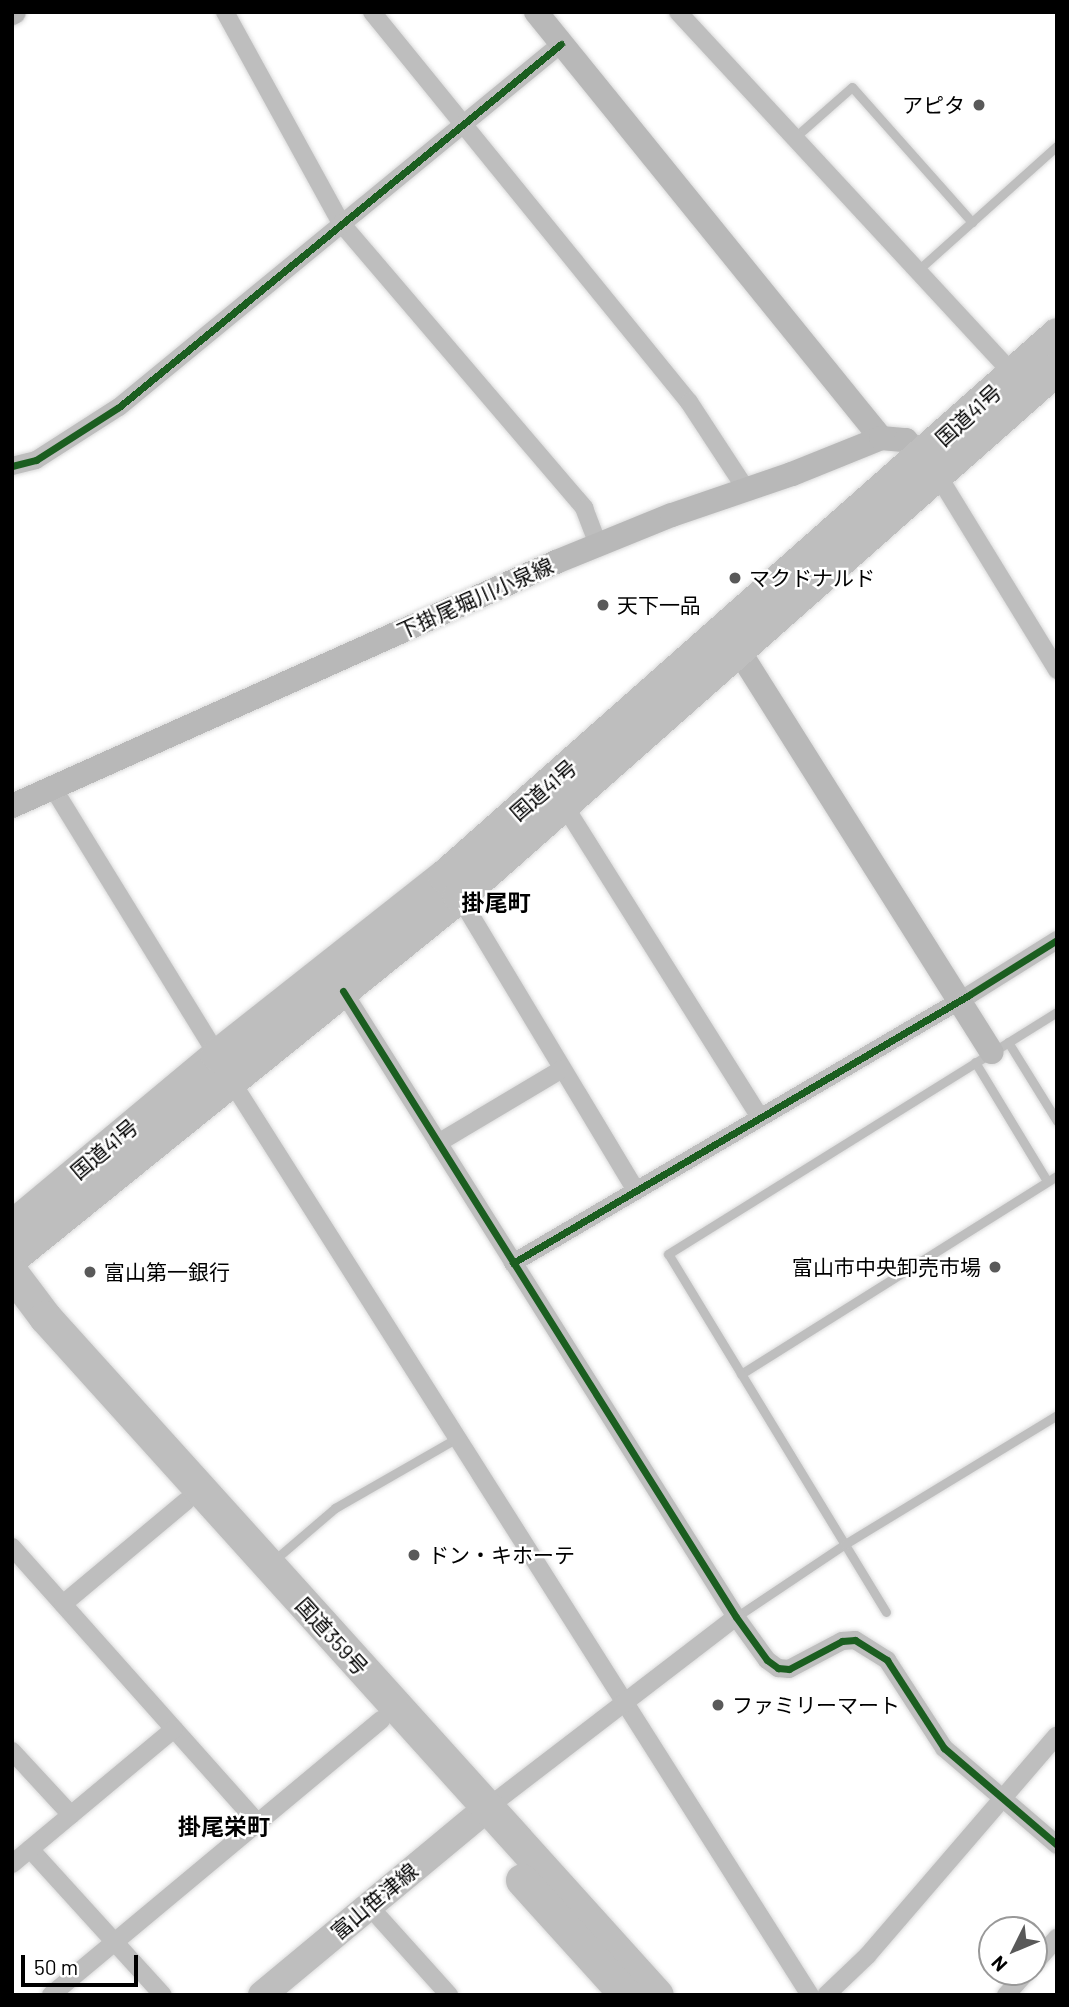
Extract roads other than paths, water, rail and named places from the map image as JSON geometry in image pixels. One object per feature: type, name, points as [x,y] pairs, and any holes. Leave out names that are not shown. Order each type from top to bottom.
[{"type":"highway","name":"国道41号","points":[[929,466],[1013,374],[1057,334]]},
{"type":"highway","name":"国道41号","points":[[12,1257],[223,1067],[444,876],[731,641],[929,466],[1057,368]]},
{"type":"highway","name":"国道41号","points":[[12,1226],[223,1067],[343,991],[564,805],[731,641]]},
{"type":"highway","name":"国道359号","points":[[12,1273],[45,1317],[268,1565],[626,1995]]},
{"type":"highway","name":"国道359号","points":[[12,1307],[381,1720],[657,1995]]},
{"type":"main road","name":"富山笹津線","points":[[262,1995],[478,1815]]},
{"type":"street","points":[[225,12],[341,223],[584,508],[598,544]]},
{"type":"street","points":[[372,12],[689,402],[746,489]]},
{"type":"street","points":[[536,12],[881,438],[906,440],[929,466],[1057,670]]},
{"type":"street","points":[[678,12],[1013,374]]},
{"type":"street","points":[[12,466],[36,460],[119,407],[561,44]]},
{"type":"street","name":"下掛尾堀川小泉線","points":[[12,806],[598,544],[831,460],[881,438]]},
{"type":"street","points":[[731,641],[992,1052]]},
{"type":"street","points":[[53,788],[223,1067],[810,1995]]},
{"type":"street","points":[[564,805],[760,1118]]},
{"type":"street","points":[[458,896],[636,1191]]},
{"type":"street","points":[[513,1263],[961,1000],[1057,940]]},
{"type":"street","points":[[343,991],[736,1617],[766,1660],[778,1668],[789,1669],[850,1638],[887,1660],[944,1748],[1057,1845]]},
{"type":"street","points":[[438,1143],[562,1069]]},
{"type":"street","points":[[63,1604],[186,1501]]},
{"type":"street","points":[[15,1556],[63,1604],[258,1823]]},
{"type":"street","points":[[478,1815],[736,1617]]},
{"type":"street","points":[[51,1995],[381,1720]]},
{"type":"street","points":[[12,1864],[174,1729]]},
{"type":"street","points":[[827,1995],[867,1956],[1057,1735]]},
{"type":"street","points":[[12,1751],[71,1815]]},
{"type":"street","points":[[30,1849],[163,1995]]},
{"type":"street","points":[[369,1906],[449,1995]]},
{"type":"lane","points":[[794,138],[852,87],[972,222]]},
{"type":"lane","points":[[916,271],[1057,146]]},
{"type":"lane","points":[[886,1612],[668,1254],[1057,1012]]},
{"type":"lane","points":[[992,1052],[1057,1121]]},
{"type":"lane","points":[[992,1052],[1047,1181]]},
{"type":"lane","points":[[741,1374],[1057,1176]]},
{"type":"lane","points":[[736,1617],[845,1544],[1057,1415]]},
{"type":"lane","points":[[268,1565],[335,1508],[457,1438]]},
{"type":"place","name":"アピタ","points":[[979,105]]},
{"type":"place","name":"マクドナルド","points":[[735,578]]},
{"type":"place","name":"天下一品","points":[[603,605]]},
{"type":"place","name":"富山市中央卸売市場","points":[[995,1267]]},
{"type":"place","name":"富山第一銀行","points":[[90,1272]]},
{"type":"place","name":"ドン・キホーテ","points":[[414,1555]]},
{"type":"place","name":"ファミリーマート","points":[[718,1705]]},
{"type":"district","name":"掛尾町","points":[[496,902]]},
{"type":"district","name":"掛尾栄町","points":[[224,1826]]}]
